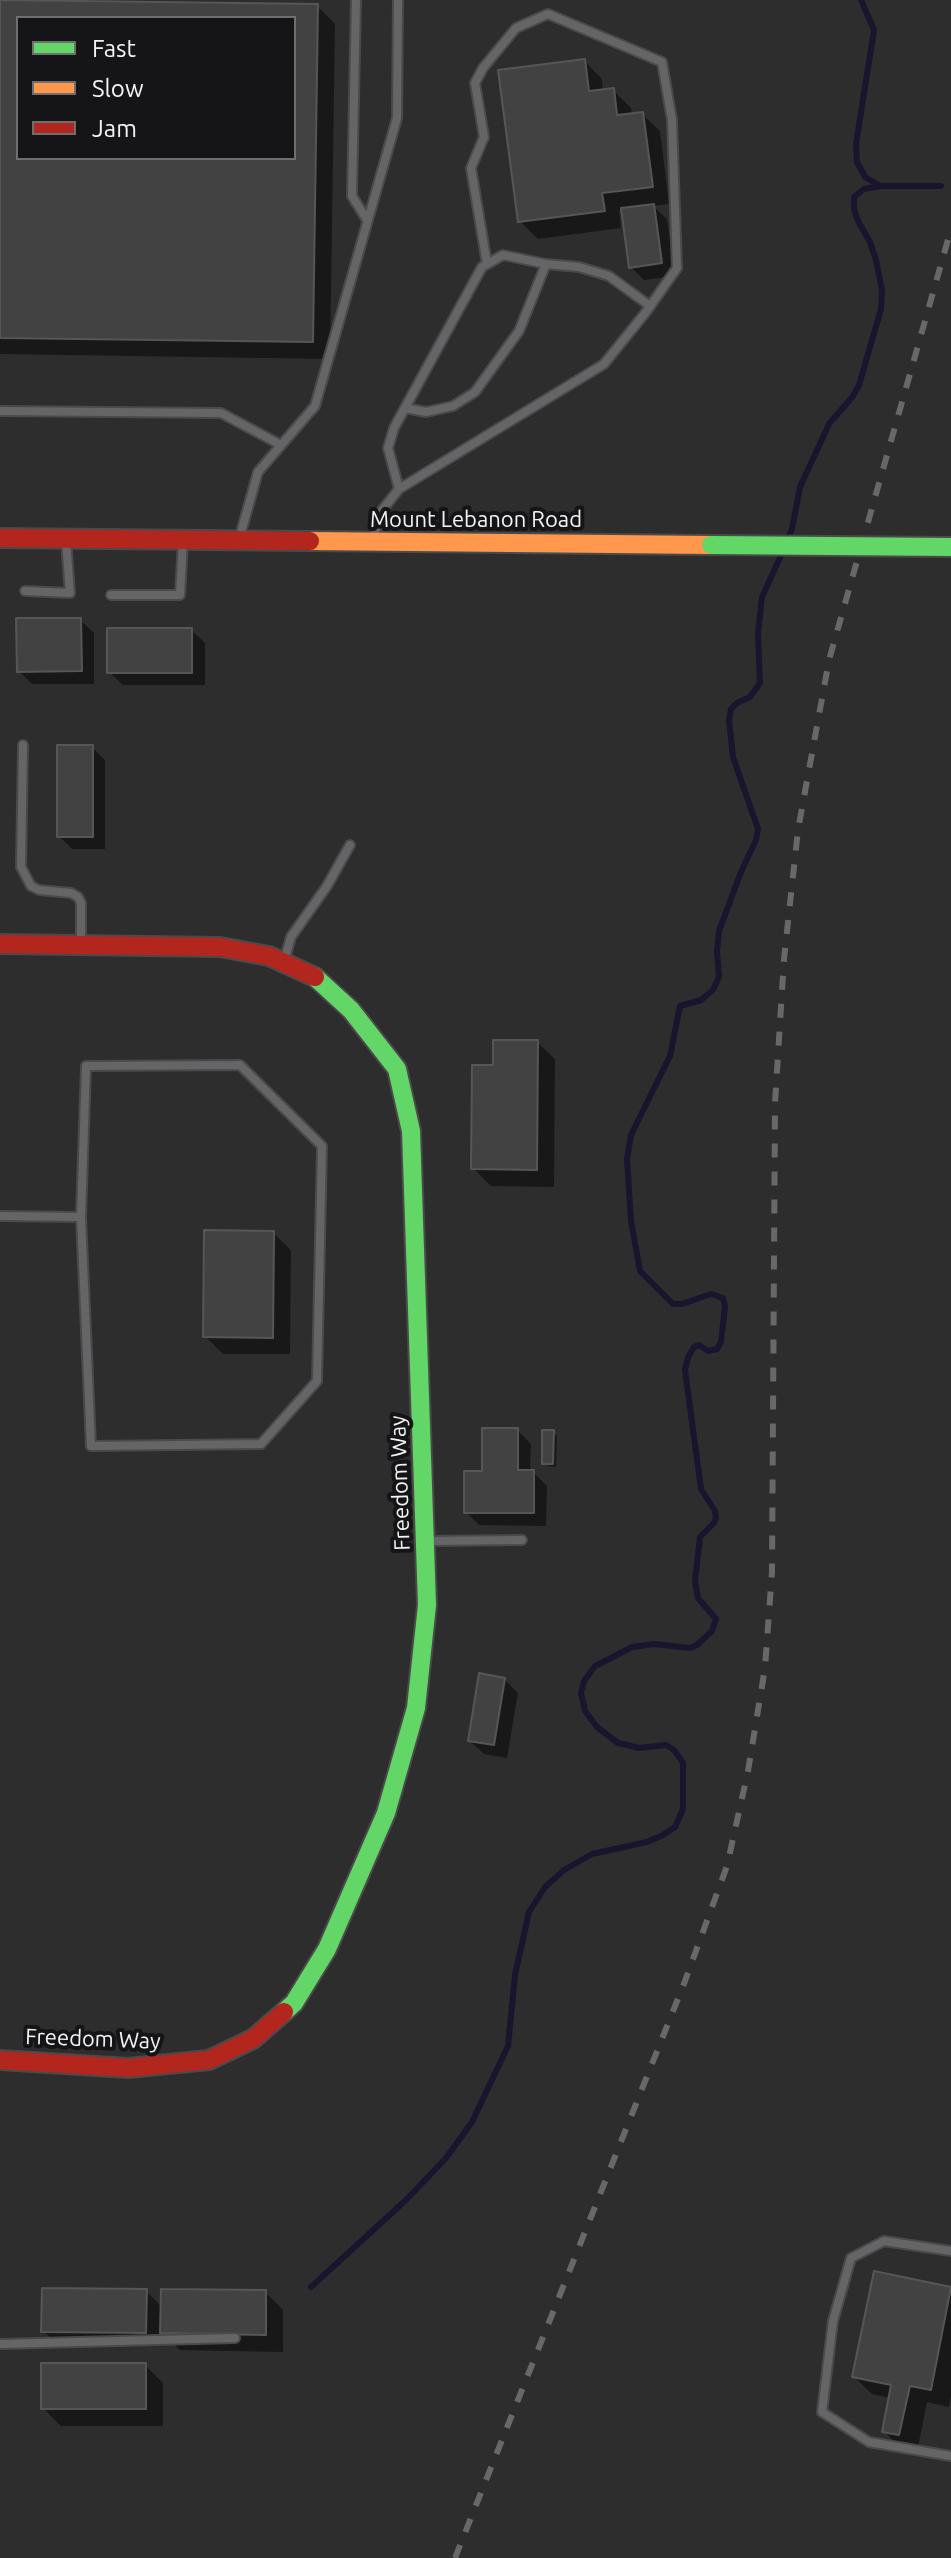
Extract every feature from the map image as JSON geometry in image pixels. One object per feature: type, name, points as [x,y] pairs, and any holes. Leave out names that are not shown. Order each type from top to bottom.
[{"type":"street","name":"Mount Lebanon Road","points":[[0,538],[951,547]]},
{"type":"street","name":"Freedom Way","points":[[0,944],[220,947],[269,956],[316,977],[351,1010],[397,1069],[411,1131],[427,1605],[416,1708],[386,1813],[327,1949],[294,2003],[253,2039],[209,2060],[128,2068],[0,2060]]},
{"type":"lane","points":[[356,0],[352,196],[367,220]]},
{"type":"lane","points":[[239,541],[258,472],[315,406],[397,118],[398,0]]},
{"type":"lane","points":[[373,543],[379,514],[399,489],[604,364],[677,268],[672,120],[662,62],[548,14],[516,28],[483,68],[475,83],[484,137],[471,168],[487,264]]},
{"type":"lane","points":[[399,489],[388,448],[394,428],[482,267],[503,255],[579,267],[609,276],[650,306]]},
{"type":"lane","points":[[405,408],[426,412],[453,406],[475,392],[519,331],[546,264]]},
{"type":"lane","points":[[0,411],[221,413],[281,445]]},
{"type":"lane","points":[[25,591],[70,593],[66,539]]},
{"type":"lane","points":[[111,595],[180,595],[183,540]]},
{"type":"lane","points":[[23,745],[21,867],[31,886],[78,897],[81,903],[81,945]]},
{"type":"lane","points":[[284,963],[291,937],[327,886],[350,845]]},
{"type":"lane","points":[[240,1065],[322,1146],[317,1381],[261,1444],[91,1446],[81,1217],[86,1066],[240,1065]]},
{"type":"lane","points":[[0,1216],[81,1217]]},
{"type":"lane","points":[[426,1541],[522,1540]]},
{"type":"lane","points":[[951,2251],[884,2241],[851,2258],[833,2321],[822,2412],[869,2442],[951,2456]]},
{"type":"lane","points":[[0,2344],[235,2338]]},
{"type":"building","points":[[0,0],[318,4],[313,342],[0,338]]},
{"type":"building","points":[[585,59],[589,91],[614,88],[617,115],[643,112],[653,187],[602,193],[605,211],[518,222],[498,70]]},
{"type":"building","points":[[654,204],[662,263],[629,268],[621,208]]},
{"type":"building","points":[[16,618],[81,618],[82,671],[17,672]]},
{"type":"building","points":[[107,628],[192,628],[192,673],[107,673]]},
{"type":"building","points":[[57,745],[93,745],[93,837],[57,837]]},
{"type":"building","points":[[493,1040],[538,1040],[537,1170],[471,1169],[472,1065],[493,1065]]},
{"type":"building","points":[[204,1230],[274,1231],[273,1338],[203,1337]]},
{"type":"building","points":[[482,1428],[518,1428],[518,1470],[534,1470],[534,1513],[464,1513],[464,1471],[482,1471]]},
{"type":"building","points":[[542,1430],[554,1430],[553,1464],[542,1464]]},
{"type":"building","points":[[479,1673],[505,1678],[494,1745],[468,1741]]},
{"type":"building","points":[[874,2271],[951,2287],[931,2390],[910,2386],[899,2435],[882,2432],[891,2385],[852,2377]]},
{"type":"building","points":[[42,2288],[147,2289],[146,2333],[41,2332]]},
{"type":"building","points":[[161,2289],[266,2290],[266,2335],[160,2333]]},
{"type":"building","points":[[41,2363],[146,2363],[146,2409],[41,2409]]},
{"type":"waterway","points":[[861,0],[874,30],[856,144],[857,162],[865,177],[880,186]]},
{"type":"waterway","points":[[787,541],[800,487],[829,424],[859,385],[881,309],[882,290],[876,260],[858,221],[854,197],[864,189],[881,186],[941,186]]},
{"type":"waterway","points":[[311,2287],[407,2199],[446,2158],[472,2122],[508,2046],[515,1975],[529,1912],[545,1887],[564,1870],[592,1854],[647,1842],[663,1835],[675,1827],[683,1809],[683,1763],[674,1750],[666,1745],[639,1748],[618,1743],[597,1727],[585,1711],[581,1693],[584,1681],[595,1666],[632,1647],[654,1644],[690,1648],[712,1631],[716,1619],[698,1598],[695,1581],[700,1537],[716,1518],[701,1489],[685,1370],[694,1347],[699,1345],[708,1351],[717,1349],[721,1342],[725,1306],[723,1298],[711,1294],[673,1304],[640,1271],[631,1221],[627,1159],[631,1135],[670,1056],[680,1006],[701,1000],[713,990],[719,977],[719,931],[756,840],[758,829],[733,757],[729,721],[731,709],[750,697],[760,683],[758,634],[762,597],[783,551]]},
{"type":"railway","points":[[455,2558],[685,1981],[727,1866],[748,1771],[765,1668],[772,1572],[775,1103],[784,959],[798,830],[829,660],[951,229]]},
{"type":"traffic: fast","points":[[711,545],[951,547]]},
{"type":"traffic: fast","points":[[284,2012],[294,2003],[327,1949],[386,1813],[416,1708],[427,1605],[411,1131],[397,1069],[351,1010],[315,977]]},
{"type":"traffic: slow","points":[[310,541],[711,545]]},
{"type":"traffic: jam","points":[[0,538],[310,541]]},
{"type":"traffic: jam","points":[[0,944],[220,947],[269,956],[315,977]]},
{"type":"traffic: jam","points":[[0,2060],[128,2068],[209,2060],[253,2039],[284,2012]]}]
